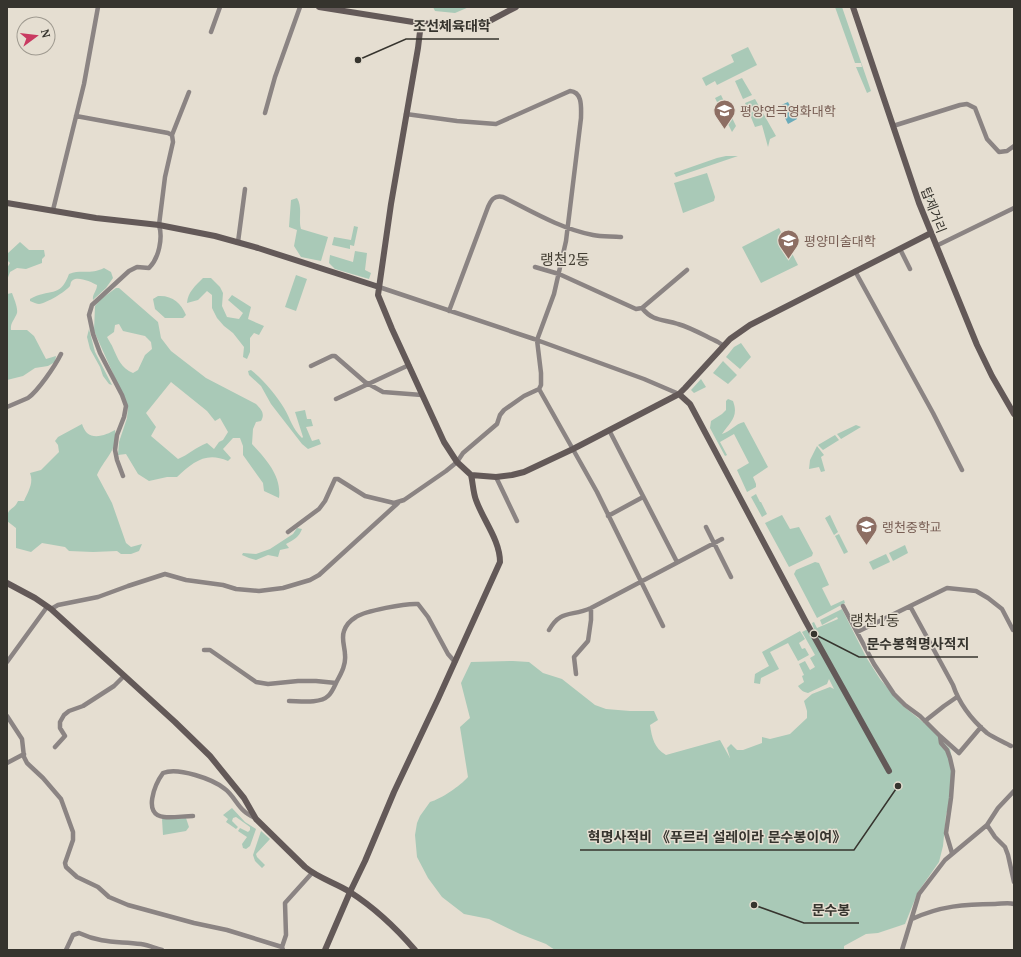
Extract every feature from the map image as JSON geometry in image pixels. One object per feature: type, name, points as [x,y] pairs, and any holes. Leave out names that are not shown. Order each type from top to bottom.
[{"type":"street","points":[[52,210],[84,84],[98,7]]},
{"type":"street","points":[[211,32],[220,7]]},
{"type":"street","points":[[265,113],[275,77],[300,7]]},
{"type":"street","points":[[319,7],[421,23],[464,28],[474,27],[486,23],[516,7]]},
{"type":"street","name":"탑제거리","points":[[853,7],[892,126],[936,246],[977,345],[992,376],[1014,414]]},
{"type":"street","points":[[325,950],[394,792],[500,562],[500,554],[493,535],[475,498],[471,475],[457,462],[444,442],[381,305],[378,295],[390,204],[421,23]]},
{"type":"street","points":[[7,662],[29,631],[49,608],[98,597],[165,574],[186,580],[223,585],[236,589],[260,591],[283,588],[310,580],[319,575],[387,515],[398,503],[434,480],[457,462],[463,454],[497,424],[500,415],[504,410],[524,396],[539,389],[541,385],[541,373],[537,340],[554,294],[566,241],[581,118],[581,104],[578,95],[570,91],[496,124],[457,121],[406,114]]},
{"type":"street","points":[[123,476],[116,460],[115,450],[117,435],[124,418],[126,406],[122,395],[100,353],[93,334],[89,315],[92,304],[129,271],[137,267],[146,268],[150,266],[156,257],[161,232],[158,225],[165,177],[173,142],[172,135],[189,92]]},
{"type":"street","points":[[892,126],[967,104],[975,108],[987,139],[999,152],[1007,151],[1014,146]]},
{"type":"street","points":[[76,116],[172,135]]},
{"type":"street","points":[[238,242],[245,188]]},
{"type":"street","points":[[449,311],[488,207],[492,199],[495,197],[503,197],[547,219],[567,227],[593,235],[621,237]]},
{"type":"street","points":[[7,203],[96,218],[158,225],[238,242],[537,340],[644,379],[679,394],[686,399],[693,409],[806,622],[889,771]]},
{"type":"street","points":[[936,246],[1014,208]]},
{"type":"street","points":[[471,475],[496,477],[524,472],[573,449],[679,394],[730,339],[750,325],[931,233]]},
{"type":"street","points":[[900,249],[910,269]]},
{"type":"street","points":[[535,267],[559,274],[636,309],[642,308],[687,270]]},
{"type":"street","points":[[855,271],[933,413],[962,470]]},
{"type":"street","points":[[642,308],[647,314],[654,318],[664,322],[678,324],[724,346]]},
{"type":"street","points":[[7,407],[31,395],[46,377],[61,354]]},
{"type":"street","points":[[311,366],[335,356],[368,384],[383,392],[422,395]]},
{"type":"street","points":[[336,399],[409,365]]},
{"type":"street","points":[[539,389],[597,492],[663,626]]},
{"type":"street","points":[[609,430],[677,562]]},
{"type":"street","points":[[496,477],[518,521]]},
{"type":"street","points":[[288,532],[318,509],[325,501],[335,479],[338,479],[365,496],[394,504],[398,503]]},
{"type":"street","points":[[608,516],[643,497]]},
{"type":"street","points":[[706,527],[731,577]]},
{"type":"street","points":[[549,630],[559,617],[582,612],[591,608],[722,539]]},
{"type":"street","points":[[7,583],[49,608],[210,756],[244,798],[256,819]]},
{"type":"street","points":[[857,632],[947,588],[976,592],[988,598],[1002,609],[1014,630]]},
{"type":"street","points":[[290,701],[311,702],[328,696],[336,684],[345,665],[343,636],[347,624],[355,617],[363,613],[403,605],[418,604],[428,616],[448,654],[455,662]]},
{"type":"street","points":[[843,606],[874,664],[894,694],[959,753],[981,727]]},
{"type":"street","points":[[910,606],[953,685],[957,697],[966,711],[987,733],[1012,746]]},
{"type":"street","points":[[576,674],[574,657],[588,641],[591,608]]},
{"type":"street","points":[[204,650],[210,650],[256,682],[268,684],[316,681],[336,684]]},
{"type":"street","points":[[55,747],[65,736],[60,728],[60,722],[64,715],[69,711],[83,706],[114,686],[124,676]]},
{"type":"street","points":[[925,721],[957,697]]},
{"type":"street","points":[[7,716],[22,739],[24,757],[27,763],[44,778],[61,799],[73,832],[74,840],[65,863],[66,867],[77,877],[98,887],[109,897],[128,905],[194,923],[227,930],[282,948],[286,935],[285,903],[312,873]]},
{"type":"street","points":[[940,736],[950,758],[953,771],[946,833],[952,853]]},
{"type":"street","points":[[7,764],[24,754]]},
{"type":"street","points":[[193,816],[163,817],[154,813],[151,805],[154,790],[163,773],[166,771],[176,771],[212,781],[226,790],[244,811],[256,819],[312,873],[350,892],[382,916],[415,950]]},
{"type":"street","points":[[902,950],[919,894],[945,860],[987,825],[998,808],[1014,791]]},
{"type":"street","points":[[987,825],[995,837],[1005,847],[1014,882]]},
{"type":"street","points":[[912,919],[940,908],[953,906],[1014,904]]},
{"type":"street","points":[[66,950],[74,935],[79,933],[93,939],[116,943],[142,944],[162,950]]},
{"type":"green space","points":[[433,7],[469,7],[455,13],[435,11]]},
{"type":"green space","points":[[835,7],[842,7],[871,91],[867,93],[856,67],[862,67],[861,63],[855,63]]},
{"type":"green space","points":[[748,47],[757,65],[717,85],[715,81],[706,86],[702,78],[734,62],[731,55]]},
{"type":"green space","points":[[742,78],[752,95],[743,99],[735,81]]},
{"type":"green space","points":[[721,95],[736,126],[732,132],[715,98]]},
{"type":"green space","points":[[755,99],[776,136],[770,139],[768,147],[762,125],[755,127],[745,103]]},
{"type":"green space","points":[[738,156],[676,177],[674,173],[717,158]]},
{"type":"green space","points":[[707,173],[715,197],[714,201],[683,213],[674,183]]},
{"type":"green space","points":[[928,190],[934,206],[930,207],[925,191]]},
{"type":"green space","points":[[297,198],[300,206],[301,229],[328,237],[321,261],[301,257],[294,246],[297,230],[289,227],[291,200]]},
{"type":"green space","points":[[354,226],[358,227],[354,246],[350,245],[350,249],[332,245],[334,237],[351,240]]},
{"type":"green space","points":[[779,228],[798,265],[761,283],[742,247]]},
{"type":"green space","points":[[20,242],[29,250],[44,250],[45,256],[42,259],[42,263],[26,269],[17,268],[10,272],[7,280],[7,268],[10,263],[7,260],[7,254]]},
{"type":"green space","points":[[355,251],[367,253],[365,270],[371,273],[369,279],[335,269],[329,263],[330,255],[353,262]]},
{"type":"green space","points":[[104,268],[111,272],[113,278],[106,288],[93,300],[97,285],[89,281],[75,279],[71,282],[68,288],[47,302],[39,304],[30,301],[30,299],[37,296],[58,290],[66,282],[69,274],[94,271]]},
{"type":"green space","points":[[296,275],[307,279],[296,311],[285,307]]},
{"type":"green space","points":[[203,278],[211,278],[220,287],[223,293],[222,306],[227,317],[239,319],[243,313],[228,300],[232,295],[251,307],[248,319],[264,326],[259,335],[254,333],[250,338],[250,352],[247,359],[243,357],[244,347],[233,333],[217,318],[212,308],[212,295],[207,291],[198,300],[187,303],[190,292]]},
{"type":"green space","points":[[116,288],[119,288],[158,322],[161,338],[171,351],[206,378],[258,406],[263,416],[261,421],[256,422],[253,429],[252,444],[272,468],[278,482],[279,498],[264,491],[263,483],[243,455],[243,446],[240,438],[233,438],[223,449],[231,458],[228,461],[213,457],[206,458],[194,463],[177,477],[167,477],[149,481],[138,474],[126,454],[118,455],[119,442],[127,418],[128,407],[94,331],[95,306],[101,299]],"holes":[[[119,324],[123,331],[145,336],[151,342],[152,349],[145,355],[138,370],[133,373],[120,363],[107,337],[114,332],[115,325]],[[171,382],[207,411],[215,421],[220,418],[228,432],[223,440],[219,442],[214,449],[207,443],[178,459],[151,436],[156,427],[146,413]]]},
{"type":"green space","points":[[12,293],[16,303],[17,313],[11,325],[11,330],[27,330],[34,336],[46,359],[56,356],[55,362],[48,366],[35,368],[23,376],[7,380],[7,294]]},
{"type":"green space","points":[[158,296],[172,298],[179,303],[186,315],[183,318],[165,318],[155,309],[153,299]]},
{"type":"green space","points":[[89,329],[95,352],[112,385],[109,384],[103,376],[100,367],[90,349],[87,337]]},
{"type":"green space","points":[[741,343],[751,357],[740,369],[726,357],[734,347]]},
{"type":"green space","points":[[723,361],[737,375],[728,384],[713,373]]},
{"type":"green space","points":[[251,370],[278,398],[294,427],[302,438],[303,437],[295,412],[305,410],[307,419],[311,419],[313,426],[306,427],[312,441],[319,439],[321,444],[308,449],[302,444],[271,404],[261,386],[249,375],[248,371]]},
{"type":"green space","points":[[701,379],[706,387],[694,393],[691,390]]},
{"type":"green space","points":[[728,399],[733,401],[735,411],[731,423],[722,434],[744,422],[768,467],[753,477],[756,487],[747,492],[737,470],[749,463],[734,434],[720,442],[727,455],[725,456],[710,428],[711,421],[726,410],[726,401]]},
{"type":"green space","points":[[82,424],[87,433],[94,436],[105,435],[115,430],[116,437],[113,448],[97,475],[112,503],[126,543],[131,547],[142,544],[139,551],[131,554],[121,554],[117,551],[69,551],[65,547],[42,543],[31,552],[16,548],[16,528],[7,521],[9,511],[18,501],[24,501],[31,484],[30,473],[41,470],[59,452],[58,445],[55,441],[58,437]]},
{"type":"green space","points":[[856,425],[861,427],[841,439],[837,434]]},
{"type":"green space","points":[[835,435],[839,440],[823,450],[818,445]]},
{"type":"green space","points":[[817,446],[824,455],[821,457],[825,471],[821,472],[819,467],[809,469],[810,460]]},
{"type":"green space","points":[[756,494],[767,514],[762,517],[751,497]]},
{"type":"green space","points":[[782,515],[790,529],[799,527],[813,553],[812,556],[789,567],[765,523]]},
{"type":"green space","points":[[830,515],[838,532],[834,535],[825,518]]},
{"type":"green space","points":[[297,528],[302,529],[298,536],[286,544],[289,548],[280,550],[278,557],[268,555],[256,560],[242,555],[243,553],[256,554],[270,549],[293,534]]},
{"type":"green space","points":[[839,534],[848,552],[844,554],[835,536]]},
{"type":"green space","points":[[905,545],[908,553],[893,561],[889,553]]},
{"type":"green space","points":[[886,554],[890,562],[873,570],[869,562]]},
{"type":"green space","points":[[815,562],[819,563],[829,585],[822,588],[831,606],[844,600],[845,603],[817,618],[794,574],[796,570]]},
{"type":"green space","points":[[842,609],[866,657],[880,679],[902,705],[929,727],[950,749],[952,758],[952,796],[946,815],[943,846],[939,862],[918,892],[905,924],[878,933],[866,934],[844,946],[844,950],[555,950],[546,944],[520,934],[489,919],[464,914],[442,897],[428,878],[417,857],[415,835],[417,823],[430,802],[450,792],[468,777],[460,727],[470,718],[461,683],[471,662],[529,662],[543,673],[562,679],[595,705],[606,709],[654,711],[658,720],[650,725],[653,738],[656,746],[666,755],[720,740],[730,758],[727,748],[731,744],[737,750],[743,750],[762,743],[762,737],[770,739],[790,734],[807,718],[807,711],[804,701],[812,694],[830,687],[834,689],[829,679],[827,684],[808,693],[802,691],[798,686],[804,682],[802,676],[804,675],[799,664],[805,661],[810,670],[815,667],[810,658],[815,655],[802,632],[808,629],[810,631],[814,629],[812,623],[814,622],[817,628],[838,619],[837,617],[822,625],[820,620]]},
{"type":"green space","points":[[800,631],[805,639],[799,643],[802,649],[805,648],[809,655],[798,661],[788,643],[770,652],[779,669],[761,678],[760,684],[754,683],[755,674],[769,666],[762,652]]},
{"type":"green space","points":[[232,808],[245,822],[256,829],[250,846],[246,849],[243,848],[242,844],[247,837],[238,831],[240,828],[248,832],[250,827],[236,817],[233,818],[232,821],[238,827],[236,829],[226,822],[228,819],[223,815]]},
{"type":"green space","points":[[186,818],[189,827],[186,831],[163,835],[162,819]]},
{"type":"green space","points":[[261,831],[270,839],[256,854],[265,865],[262,868],[255,861],[253,855]]},
{"type":"water","points":[[788,102],[797,119],[788,124],[779,106]]},
{"type":"place","name":"조선체육대학","points":[[358,60]]},
{"type":"place","name":"평양연극영화대학","points":[[725,130]]},
{"type":"place","name":"평양미술대학","points":[[789,260]]},
{"type":"place","name":"랭천중학교","points":[[866,546]]},
{"type":"place","name":"문수봉혁명사적지","points":[[814,634]]},
{"type":"place","name":"혁명사적비 《푸르러 설레이라 문수봉이여》","points":[[898,786]]},
{"type":"place","name":"문수봉","points":[[754,905]]},
{"type":"district","name":"랭천2동","points":[[565,259]]},
{"type":"district","name":"랭천1동","points":[[875,620]]}]
